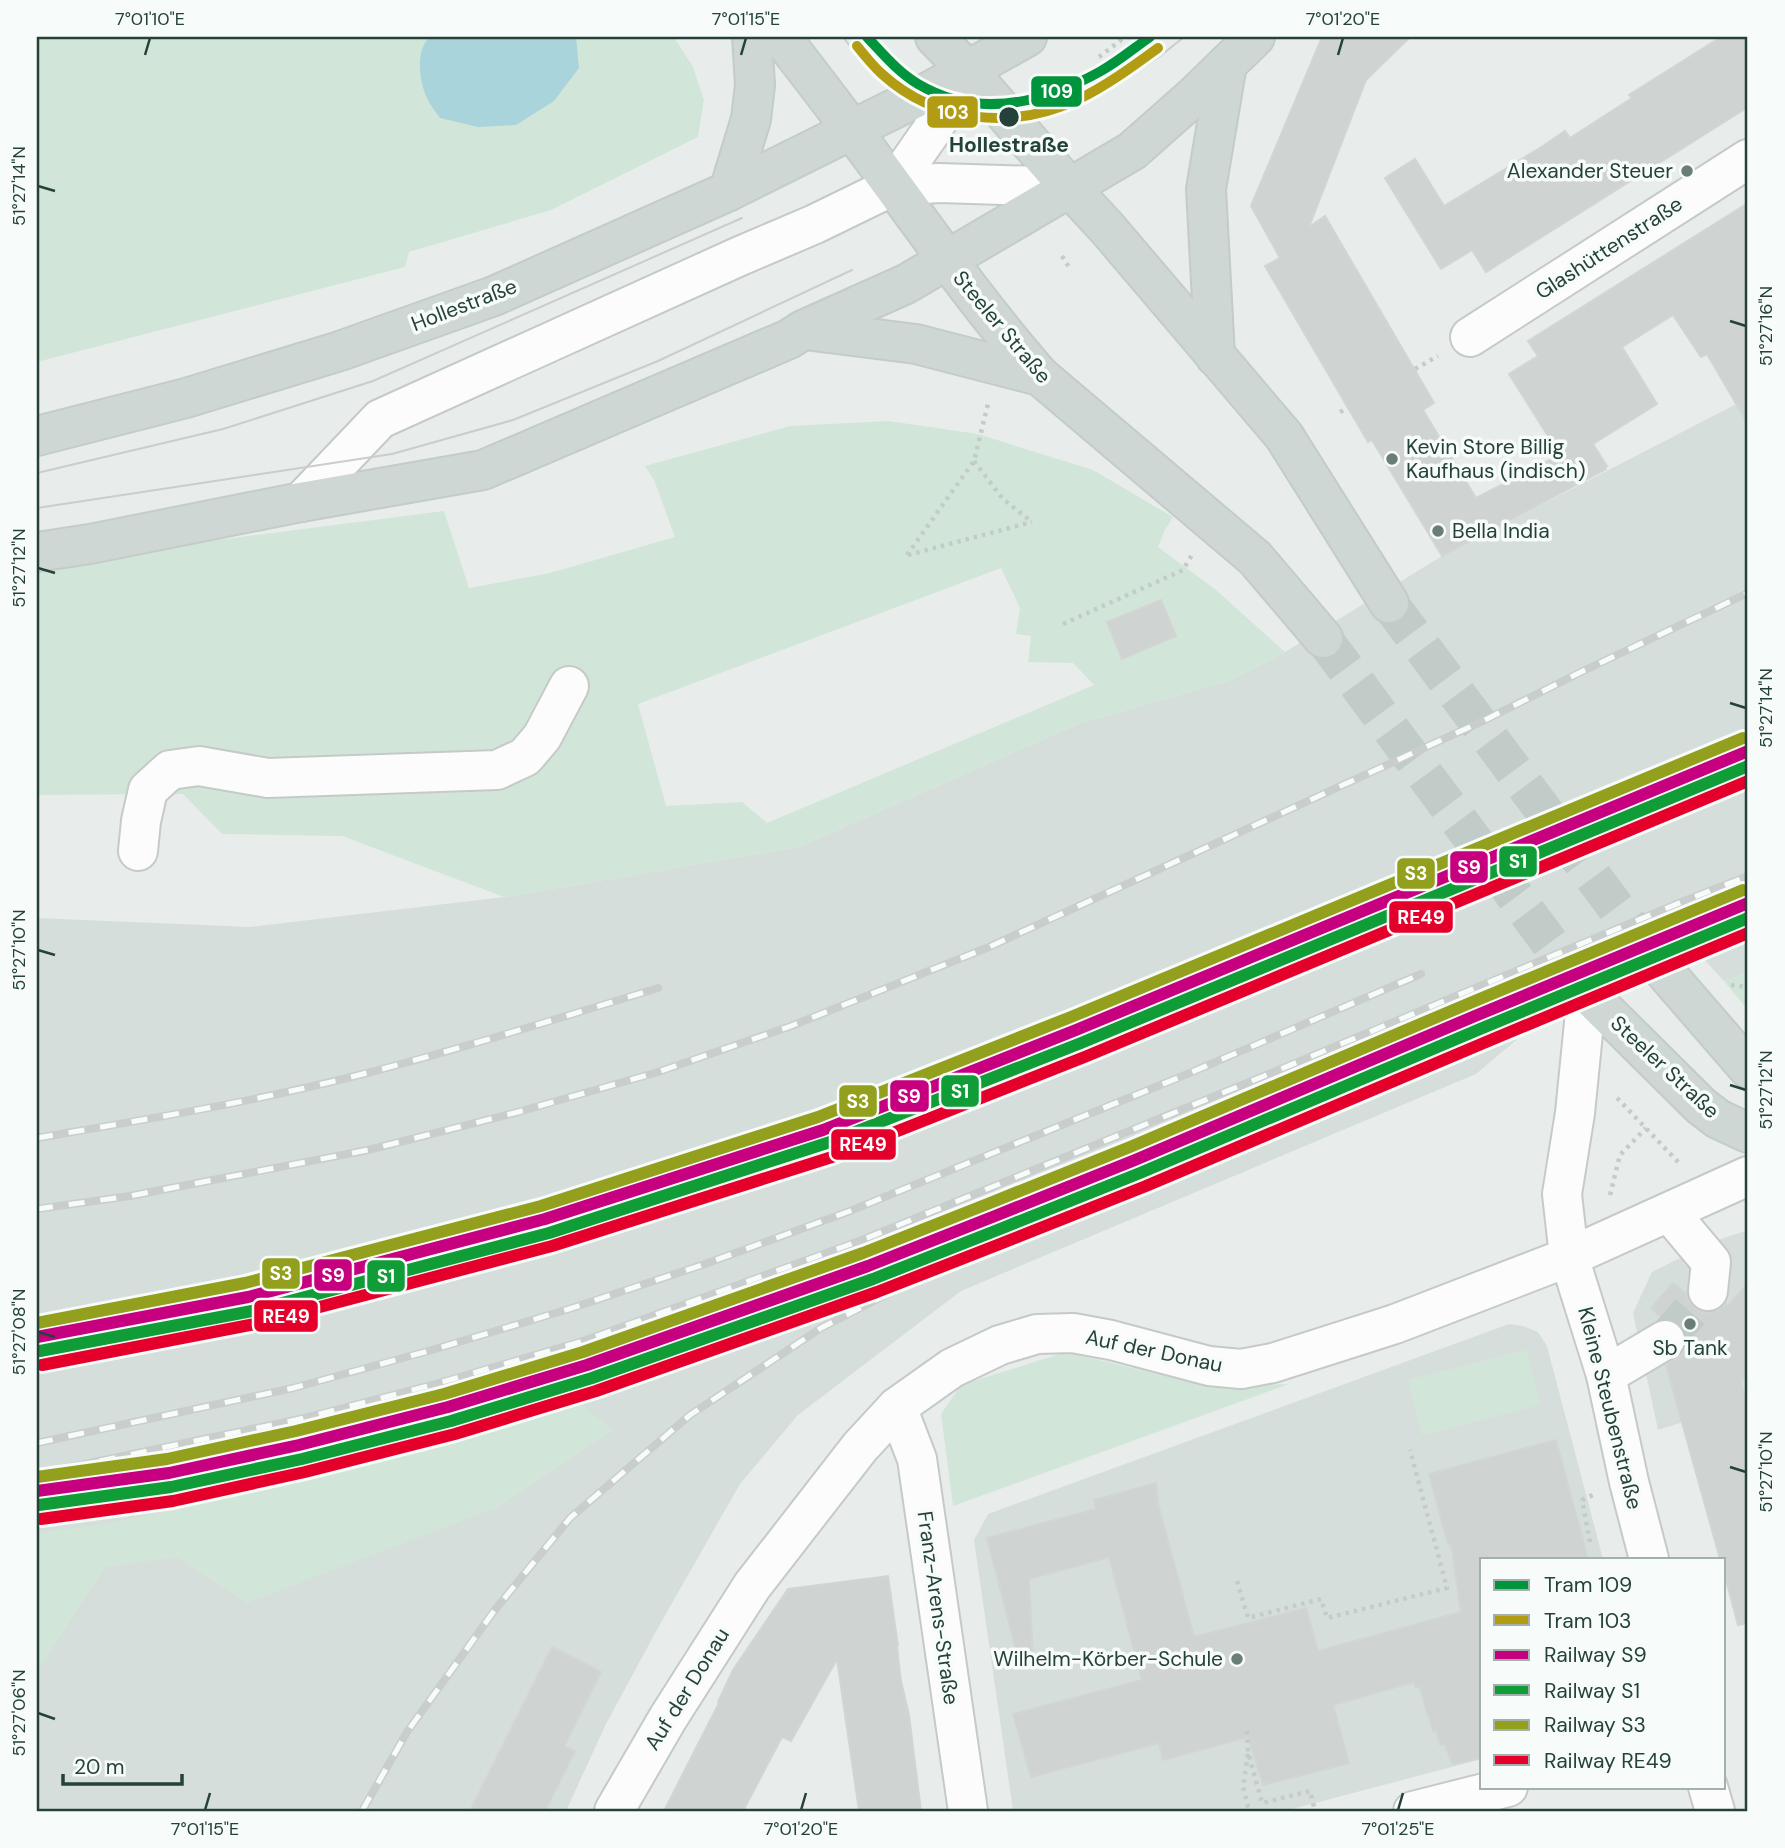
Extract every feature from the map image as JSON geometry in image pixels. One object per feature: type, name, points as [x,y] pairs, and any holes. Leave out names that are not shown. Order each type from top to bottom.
[{"type":"main road","points":[[729,191],[751,119],[755,85],[752,37]]},
{"type":"main road","name":"Steeler Straße","points":[[781,37],[946,260],[1018,352],[1040,376],[1255,558],[1324,638]]},
{"type":"main road","points":[[935,37],[1107,228],[1284,436],[1389,603]]},
{"type":"main road","name":"Hollestraße","points":[[37,436],[186,398],[366,342],[494,296],[729,191],[968,71],[1027,37]]},
{"type":"main road","points":[[37,552],[483,470],[789,339],[803,330],[906,284],[1132,151],[1255,37]]},
{"type":"main road","points":[[1216,356],[1206,189],[1227,64]]},
{"type":"main road","points":[[803,330],[915,344],[1040,376]]},
{"type":"main road","points":[[1658,964],[1748,1068]]},
{"type":"main road","name":"Steeler Straße","points":[[1587,993],[1701,1106],[1718,1119],[1748,1133]]},
{"type":"street","points":[[892,186],[930,133],[968,71]]},
{"type":"street","name":"Glashüttenstraße","points":[[1470,337],[1748,159]]},
{"type":"street","points":[[300,502],[380,419],[815,224],[892,186],[939,183],[1069,187]]},
{"type":"street","points":[[138,851],[148,790],[170,770],[199,765],[268,778],[497,770],[525,757],[542,737],[569,686]]},
{"type":"street","points":[[1569,1256],[1562,1194],[1587,993]]},
{"type":"street","name":"Auf der Donau","points":[[614,1811],[668,1718],[752,1586],[860,1447],[897,1407],[952,1368],[1000,1345],[1037,1334],[1073,1333],[1111,1340],[1209,1366],[1241,1369],[1273,1363],[1395,1324],[1569,1256],[1748,1176]]},
{"type":"street","points":[[1669,1212],[1711,1262],[1708,1291]]},
{"type":"street","name":"Kleine Steubenstraße","points":[[1569,1256],[1606,1375],[1649,1558]]},
{"type":"street","points":[[1606,1375],[1664,1340]]},
{"type":"street","name":"Franz-Arens-Straße","points":[[897,1407],[917,1459],[968,1811]]},
{"type":"street","points":[[1413,1811],[1504,1788]]},
{"type":"street","points":[[1708,1788],[1714,1811]]},
{"type":"path","points":[[1099,57],[1125,37]]},
{"type":"path","points":[[1062,256],[1069,267]]},
{"type":"path","points":[[974,461],[1003,499],[1032,522],[907,555],[974,461],[998,366]]},
{"type":"path","points":[[1339,412],[1348,408]]},
{"type":"path","points":[[1063,624],[1183,570],[1195,552]]},
{"type":"path","points":[[1580,1061],[1647,1128],[1707,1195]]},
{"type":"path","points":[[1608,1202],[1620,1155],[1647,1128]]},
{"type":"path","points":[[1237,1581],[1248,1618],[1321,1599],[1327,1618],[1447,1588],[1410,1450]]},
{"type":"path","points":[[1582,1500],[1590,1542]]},
{"type":"path","points":[[1247,1731],[1248,1752],[1243,1787],[1249,1811]]},
{"type":"path","points":[[1248,1752],[1262,1803],[1310,1791],[1315,1811]]},
{"type":"shaded area","points":[[1748,398],[1748,972],[1724,981],[1689,943],[1530,1011],[1520,1037],[1476,1074],[961,1291],[798,1415],[740,1484],[606,1724],[566,1811],[37,1811],[37,918],[250,927],[504,897],[799,847],[1078,724],[1231,680],[1285,652],[1442,556]]},
{"type":"shaded area","points":[[1748,1230],[1748,1283],[1737,1296],[1748,1305],[1748,1385],[1737,1405],[1658,1430],[1633,1313],[1652,1272],[1712,1242]]},
{"type":"shaded area","name":"Wilhelm-Körber-Schule","points":[[1509,1324],[1538,1332],[1547,1346],[1603,1558],[1480,1558],[1480,1760],[1285,1811],[1013,1811],[974,1540],[988,1514]]},
{"type":"green space","points":[[37,37],[674,37],[693,67],[704,100],[698,137],[551,210],[409,252],[405,267],[37,362]]},
{"type":"green space","points":[[888,421],[978,434],[1093,470],[1173,517],[1158,547],[1216,590],[1285,652],[1231,680],[1078,724],[799,847],[504,897],[342,836],[222,834],[183,794],[37,795],[37,563],[444,511],[469,588],[550,573],[675,537],[654,480],[645,466],[790,426]],"holes":[[[1001,568],[1020,608],[1016,634],[1031,636],[1028,662],[1073,663],[1094,685],[767,823],[742,802],[666,806],[638,704]]]},
{"type":"green space","points":[[1748,972],[1748,1010],[1724,981]]},
{"type":"green space","points":[[1526,1350],[1540,1405],[1422,1435],[1408,1380]]},
{"type":"green space","points":[[1066,1352],[1207,1386],[1289,1384],[953,1506],[941,1414],[961,1385]]},
{"type":"green space","points":[[576,1401],[613,1430],[498,1507],[247,1603],[176,1557],[105,1567],[41,1666],[37,1666],[37,1533],[107,1524],[311,1480]]},
{"type":"water","points":[[430,37],[576,37],[579,68],[554,101],[516,125],[478,127],[440,118],[428,101],[422,83],[420,58]]},
{"type":"building","points":[[1322,37],[1410,37],[1366,80],[1309,227],[1325,216],[1434,403],[1423,410],[1476,498],[1560,455],[1509,374],[1538,356],[1528,341],[1748,203],[1748,424],[1707,354],[1701,357],[1673,315],[1622,347],[1657,404],[1593,444],[1607,466],[1606,469],[1442,556],[1372,440],[1368,442],[1265,266],[1280,258],[1251,206]]},
{"type":"building","points":[[1721,37],[1748,37],[1748,107],[1486,272],[1472,250],[1441,269],[1385,178],[1415,159],[1444,206],[1565,131],[1570,138],[1632,98],[1629,95]]},
{"type":"building","points":[[1161,600],[1176,636],[1122,659],[1107,622]]},
{"type":"building","points":[[1673,1283],[1686,1294],[1687,1292],[1688,1301],[1695,1308],[1706,1313],[1718,1311],[1726,1304],[1728,1306],[1748,1283],[1748,1372],[1741,1382],[1748,1408],[1748,1623],[1738,1625],[1726,1580],[1726,1558],[1720,1558],[1666,1365],[1684,1350],[1687,1340],[1684,1329],[1676,1321],[1663,1319],[1651,1308]]},
{"type":"building","points":[[1556,1440],[1588,1558],[1480,1558],[1480,1758],[1453,1764],[1444,1744],[1440,1745],[1436,1730],[1433,1731],[1420,1687],[1416,1687],[1414,1682],[1333,1705],[1349,1763],[1263,1785],[1248,1737],[1163,1760],[1159,1743],[1031,1777],[1013,1714],[1142,1680],[1109,1557],[1029,1579],[1033,1659],[1019,1661],[987,1538],[1096,1509],[1094,1500],[1156,1483],[1158,1504],[1194,1637],[1306,1608],[1318,1651],[1461,1612],[1451,1543],[1448,1544],[1429,1474]]},
{"type":"building","points":[[888,1576],[921,1811],[859,1811],[837,1659],[791,1741],[782,1737],[743,1811],[664,1811],[733,1670],[788,1589]]},
{"type":"building","points":[[552,1647],[601,1672],[564,1746],[575,1751],[545,1811],[470,1811]]},
{"type":"tunnel","points":[[1389,603],[1658,964]]},
{"type":"tunnel","points":[[1323,638],[1587,993]]},
{"type":"tunnel","points":[[1665,1340],[1708,1291]]},
{"type":"tram line","points":[[843,37],[865,66]]},
{"type":"tram line","name":"109","points":[[867,37],[897,68],[918,84],[964,102],[988,104],[1011,103],[1057,92],[1108,67],[1150,37]]},
{"type":"tram line","points":[[1103,93],[1159,57],[1184,37]]},
{"type":"tram line","name":"103","points":[[857,46],[882,74],[926,103],[950,112],[1001,118],[1052,110],[1077,100],[1109,82],[1158,48]]},
{"type":"tram line","points":[[37,473],[223,429],[373,381],[742,218]]},
{"type":"tram line","points":[[37,508],[392,454],[513,420],[658,361],[852,270]]},
{"type":"railway","points":[[37,1209],[130,1196],[368,1150],[518,1112],[658,1072],[791,1026],[989,947],[1485,720],[1748,593]]},
{"type":"railway","points":[[37,1474],[300,1419],[439,1383],[583,1341],[862,1240],[1748,876]]},
{"type":"railway","points":[[37,1443],[293,1388],[572,1308],[705,1264],[850,1211],[1185,1075],[1421,974]]},
{"type":"railway","points":[[37,1138],[234,1103],[351,1077],[467,1046],[658,988]]},
{"type":"railway","points":[[362,1811],[407,1732],[494,1611],[570,1518],[690,1415],[821,1328],[907,1284],[1135,1190],[1430,1035]]},
{"type":"railway","points":[[248,1297],[545,1232],[731,1185],[971,1107]]},
{"type":"rail line","name":"S3","points":[[37,1323],[245,1283],[541,1206],[818,1117],[1071,1017],[1743,738]]},
{"type":"rail line","name":"S9","points":[[37,1337],[248,1297],[545,1219],[823,1130],[1076,1030],[1748,751]]},
{"type":"rail line","name":"S1","points":[[40,1351],[252,1311],[549,1233],[827,1143],[1081,1043],[1748,766]]},
{"type":"rail line","name":"RE49","points":[[42,1365],[255,1324],[552,1246],[832,1157],[1087,1056],[1748,781]]},
{"type":"rail line","name":"S3","points":[[37,1477],[167,1459],[296,1431],[444,1394],[583,1352],[863,1253],[990,1203],[1743,890]]},
{"type":"rail line","name":"S9","points":[[37,1491],[169,1473],[299,1445],[448,1407],[587,1365],[868,1266],[995,1216],[1748,903]]},
{"type":"rail line","name":"S1","points":[[39,1505],[171,1487],[302,1459],[451,1421],[592,1378],[873,1279],[1000,1229],[1748,918]]},
{"type":"rail line","name":"RE49","points":[[41,1519],[173,1501],[305,1472],[455,1434],[596,1391],[877,1292],[1146,1186],[1748,933]]},
{"type":"place","name":"Hollestraße","points":[[1009,117]]},
{"type":"place","name":"Alexander Steuer","points":[[1687,171]]},
{"type":"place","name":"Kevin Store Billig Kaufhaus (indisch)","points":[[1392,459]]},
{"type":"place","name":"Bella India","points":[[1438,531]]},
{"type":"place","name":"Sb Tank","points":[[1690,1324]]},
{"type":"place","name":"Wilhelm-Körber-Schule","points":[[1237,1659]]}]
